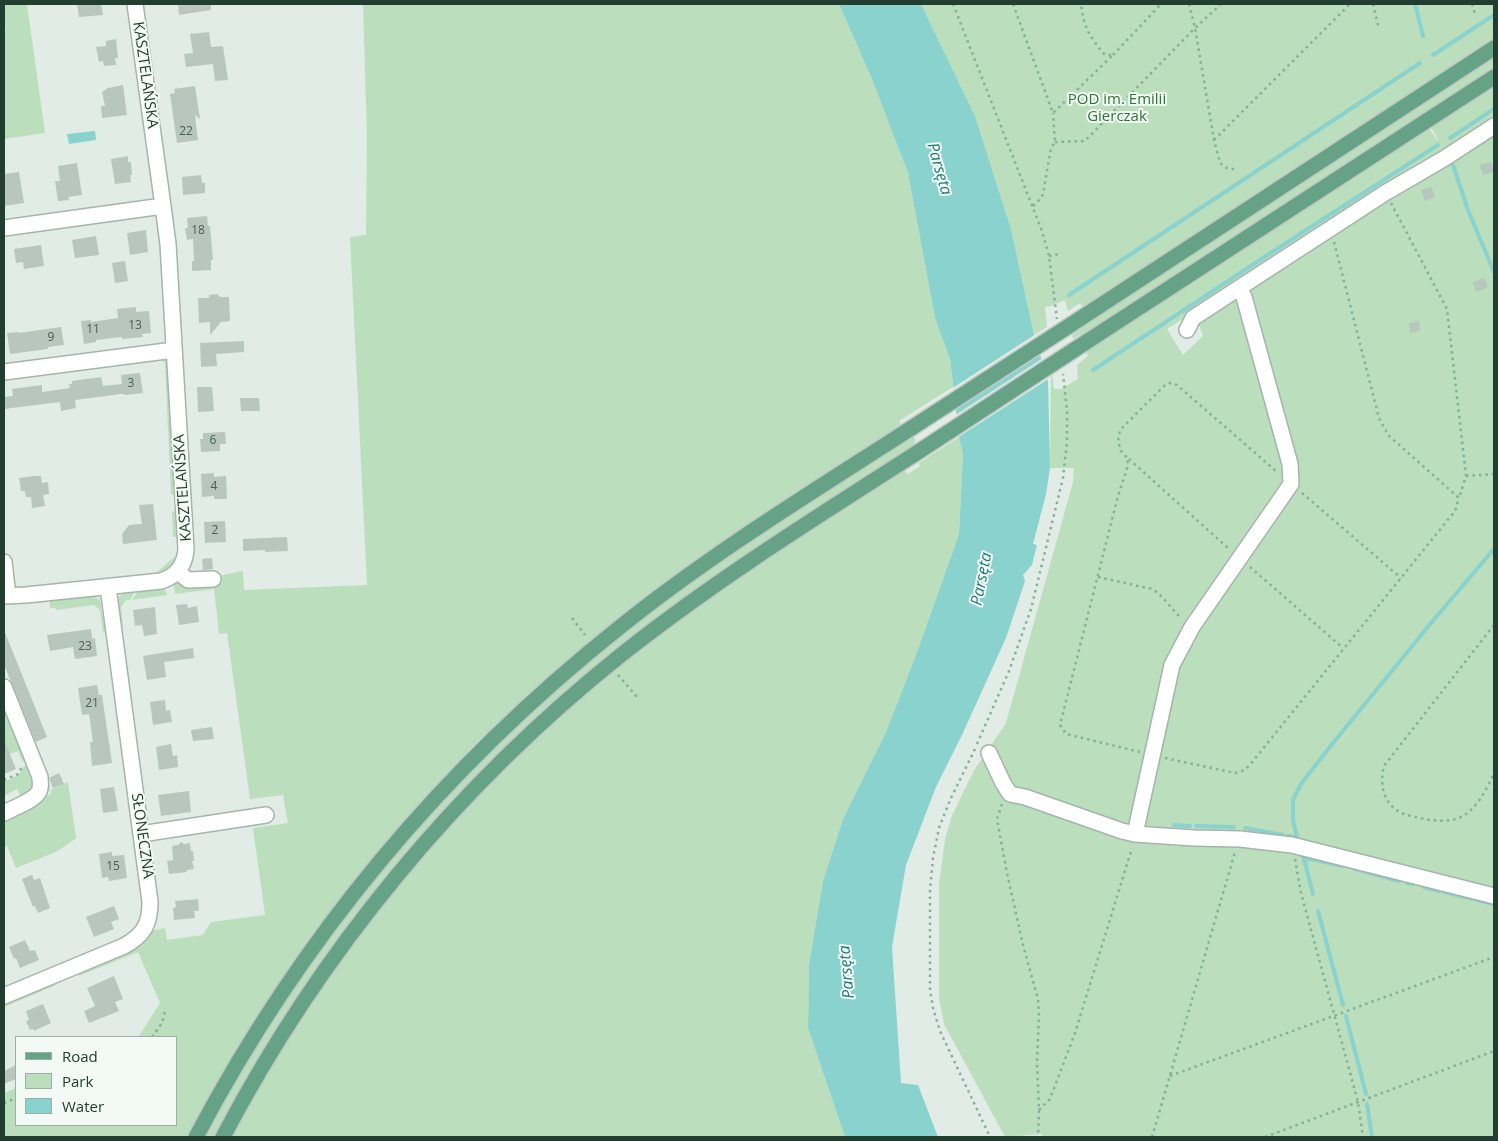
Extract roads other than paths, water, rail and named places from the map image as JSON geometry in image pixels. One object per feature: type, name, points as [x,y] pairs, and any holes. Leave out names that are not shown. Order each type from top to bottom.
[{"type":"main road","points":[[196,1137],[253,1037],[284,989],[321,935],[397,840],[494,736],[594,647],[664,592],[753,531],[1494,48]]},
{"type":"main road","points":[[223,1137],[290,1022],[351,935],[394,880],[431,836],[510,754],[545,720],[610,664],[744,565],[1494,77]]},
{"type":"street","name":"KASZTELAŃSKA","points":[[135,4],[168,244],[186,549],[184,562],[178,572]]},
{"type":"street","points":[[1187,330],[1193,318],[1330,228],[1494,126]]},
{"type":"street","points":[[4,228],[163,206]]},
{"type":"street","points":[[1135,834],[1172,665],[1192,627],[1291,484],[1290,464],[1244,297],[1239,288]]},
{"type":"street","points":[[4,372],[174,350]]},
{"type":"street","points":[[4,562],[6,596],[26,596],[161,581],[168,579],[178,572],[188,580],[213,579]]},
{"type":"street","name":"SŁONECZNA","points":[[4,996],[135,940],[143,932],[150,914],[150,902],[108,586]]},
{"type":"street","points":[[4,687],[40,777],[41,787],[38,794],[31,799],[4,813]]},
{"type":"street","points":[[989,753],[1010,794],[1025,797],[1114,829],[1135,834],[1240,839],[1292,845],[1494,896]]},
{"type":"street","points":[[141,834],[266,816]]},
{"type":"water","name":"Parsęta","points":[[839,4],[921,4],[975,116],[1011,229],[1034,335],[1048,380],[1050,468],[1046,494],[1033,544],[1037,545],[1032,565],[1023,575],[1025,581],[1006,638],[936,787],[906,865],[892,947],[901,1083],[918,1085],[938,1137],[845,1137],[808,1028],[809,964],[823,881],[843,819],[886,732],[916,655],[959,534],[963,454],[959,437],[950,359],[935,318],[908,173],[872,79]]},
{"type":"water","points":[[95,131],[96,140],[69,144],[67,134]]},
{"type":"waterway","points":[[1415,4],[1423,36]]},
{"type":"waterway","points":[[1433,55],[1494,15]]},
{"type":"waterway","points":[[1069,295],[1420,63]]},
{"type":"waterway","points":[[1450,138],[1494,109]]},
{"type":"waterway","points":[[1093,370],[1438,145]]},
{"type":"waterway","points":[[1453,165],[1468,210],[1494,272]]},
{"type":"waterway","points":[[1288,836],[1297,836],[1293,821],[1293,800],[1301,784],[1431,623],[1494,549]]},
{"type":"waterway","points":[[1174,825],[1190,826]]},
{"type":"waterway","points":[[1196,826],[1234,827]]},
{"type":"waterway","points":[[1245,828],[1283,835]]},
{"type":"waterway","points":[[1303,855],[1313,894]]},
{"type":"waterway","points":[[1304,860],[1311,859],[1342,866]]},
{"type":"waterway","points":[[1355,869],[1399,881]]},
{"type":"waterway","points":[[1407,883],[1413,884]]},
{"type":"waterway","points":[[1424,887],[1439,891]]},
{"type":"waterway","points":[[1444,892],[1494,904]]},
{"type":"waterway","points":[[1318,911],[1343,1005]]},
{"type":"waterway","points":[[1346,1016],[1366,1094]]},
{"type":"waterway","points":[[1367,1104],[1372,1137]]},
{"type":"park label","name":"POD im. Emilii Gierczak","points":[[1117,108]]}]
